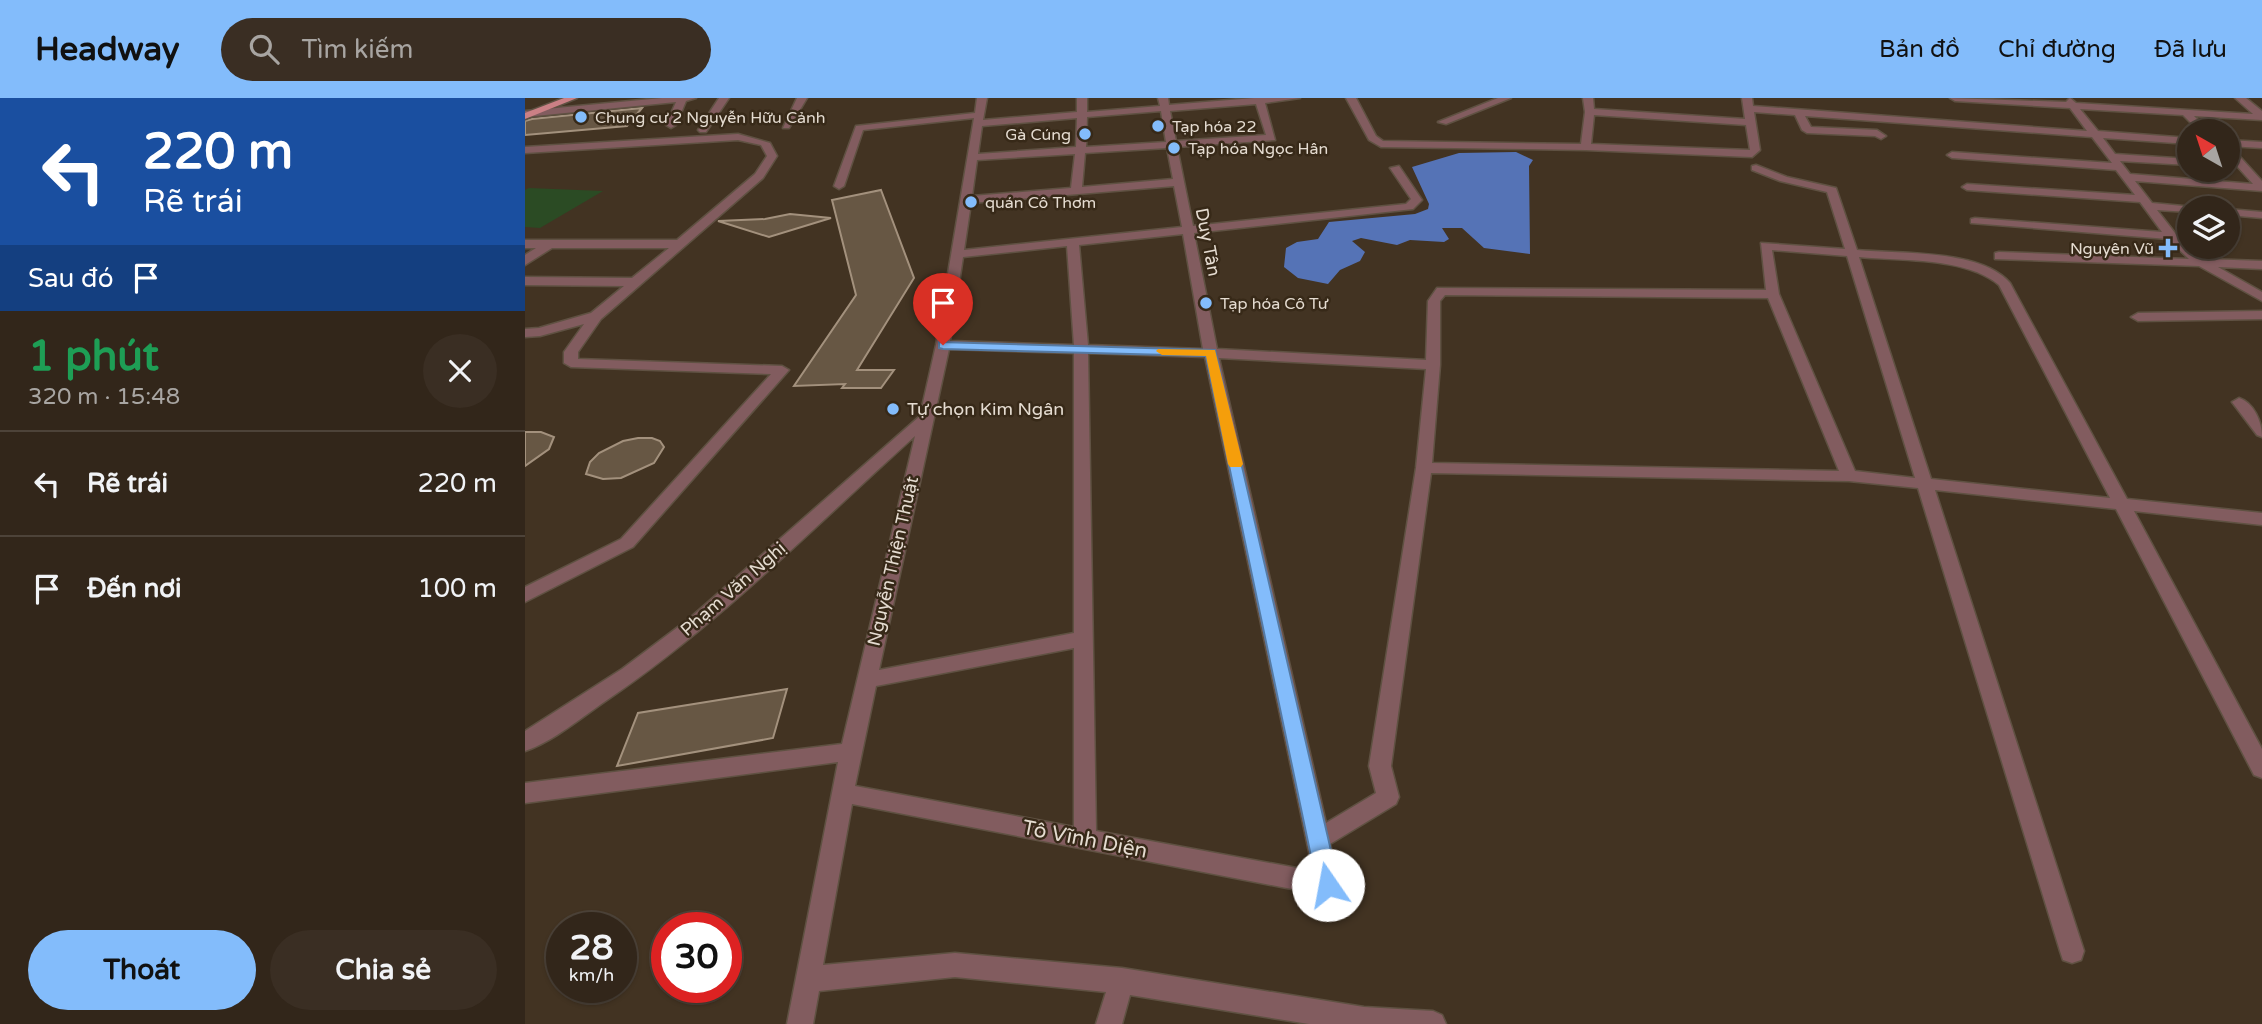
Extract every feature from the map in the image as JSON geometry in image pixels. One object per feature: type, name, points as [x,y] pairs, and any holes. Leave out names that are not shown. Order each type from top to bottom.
[{"type":"main road","points":[[527,113],[552,98]]},
{"type":"main road","points":[[527,113],[572,98]]},
{"type":"street","points":[[600,98],[614,104]]},
{"type":"street","points":[[527,113],[691,98]]},
{"type":"street","points":[[703,130],[724,98]]},
{"type":"street","points":[[786,125],[802,98]]},
{"type":"street","points":[[1076,191],[1081,150],[1082,98]]},
{"type":"street","points":[[839,186],[859,128],[980,112],[1082,115],[1164,103],[1295,98]]},
{"type":"street","points":[[1351,98],[1376,144],[1585,147],[1754,161],[1784,179],[1832,190],[2073,951]]},
{"type":"street","points":[[1443,122],[1506,98]]},
{"type":"street","points":[[1747,98],[1752,122],[1754,161]]},
{"type":"street","points":[[1955,98],[1996,111],[2092,134],[2177,140]]},
{"type":"street","points":[[2123,98],[2132,109]]},
{"type":"street","points":[[2240,98],[2262,117]]},
{"type":"street","points":[[671,125],[682,99]]},
{"type":"street","points":[[974,157],[1272,138],[1259,99]]},
{"type":"street","points":[[1749,109],[1799,113],[1996,111],[2071,102],[2132,109],[2262,117]]},
{"type":"street","points":[[2071,102],[2092,134],[2171,236],[2202,263],[2262,297]]},
{"type":"street","name":"Duy Tân","points":[[1164,103],[1211,353],[1328,885]]},
{"type":"street","points":[[1585,147],[1587,103],[1752,122]]},
{"type":"street","name":"Nguyễn Thiện Thuật","points":[[800,1024],[866,680],[943,345],[980,112]]},
{"type":"street","points":[[2185,112],[2192,119]]},
{"type":"street","points":[[1799,113],[1807,130],[1877,133],[1881,136]]},
{"type":"street","points":[[525,150],[738,137],[765,143],[772,156],[759,176],[596,316],[571,352],[572,363],[782,370],[627,543],[525,595]]},
{"type":"street","points":[[2240,144],[2262,145]]},
{"type":"street","points":[[1952,155],[2118,167]]},
{"type":"street","points":[[2111,157],[2177,161]]},
{"type":"street","points":[[2240,164],[2262,187]]},
{"type":"street","points":[[957,254],[1186,228],[1409,207],[1417,200],[1395,168]]},
{"type":"street","points":[[2126,177],[2262,187]]},
{"type":"street","points":[[967,200],[1178,182]]},
{"type":"street","points":[[1967,187],[2177,207]]},
{"type":"street","points":[[2240,213],[2262,215]]},
{"type":"street","points":[[1975,221],[2171,236]]},
{"type":"street","points":[[1073,241],[1081,349],[1085,839]]},
{"type":"street","points":[[525,244],[679,244]]},
{"type":"street","points":[[525,261],[549,244]]},
{"type":"street","points":[[1849,476],[1773,294],[1765,246],[1956,262],[1995,274],[2004,283],[2262,769]]},
{"type":"street","points":[[1999,256],[2262,265]]},
{"type":"street","points":[[525,281],[634,282]]},
{"type":"street","points":[[1318,840],[1388,797],[1380,766],[1424,468],[1433,365],[1434,301],[1441,291],[1773,294]]},
{"type":"street","points":[[2138,317],[2262,315]]},
{"type":"street","points":[[525,333],[540,332],[596,316]]},
{"type":"street","points":[[943,345],[1211,353],[1433,365]]},
{"type":"street","points":[[2239,402],[2262,432]]},
{"type":"street","name":"Phạm Văn Nghị","points":[[525,742],[590,702],[662,650],[742,584],[926,418]]},
{"type":"street","points":[[1424,468],[1849,476],[2262,519]]},
{"type":"street","points":[[866,680],[1083,639]]},
{"type":"street","points":[[525,793],[851,752]]},
{"type":"street","name":"Tô Vĩnh Diện","points":[[843,793],[1328,885]]},
{"type":"street","points":[[809,979],[954,965],[1122,981],[1363,1022],[1433,1024]]},
{"type":"street","points":[[1108,1024],[1122,981]]},
{"type":"green space","points":[[525,190],[603,191],[540,228],[525,227]]},
{"type":"water","points":[[1516,152],[1533,160],[1529,166],[1530,254],[1484,248],[1462,228],[1442,228],[1449,239],[1444,242],[1410,240],[1397,245],[1361,238],[1352,241],[1365,252],[1360,261],[1340,270],[1328,284],[1298,278],[1284,267],[1286,248],[1297,242],[1318,239],[1329,222],[1415,214],[1428,209],[1429,204],[1412,167],[1459,153]]},
{"type":"building","name":"Chung cư 2 Nguyễn Hữu Cảnh","points":[[642,108],[627,126],[525,135],[525,121],[532,119]]},
{"type":"building","points":[[881,190],[914,278],[857,370],[894,370],[881,388],[842,388],[845,384],[794,386],[856,295],[832,200]]},
{"type":"building","points":[[790,214],[831,218],[769,237],[718,221],[765,219]]},
{"type":"building","points":[[525,432],[541,432],[554,437],[549,449],[525,466]]},
{"type":"building","points":[[652,438],[660,441],[664,447],[654,463],[621,478],[603,479],[586,474],[590,462],[599,453],[623,441]]},
{"type":"building","points":[[787,689],[773,738],[617,766],[638,713]]},
{"type":"slow traffic","points":[[1162,351],[1211,353],[1235,464]]},
{"type":"place","name":"Chung cư 2 Nguyễn Hữu Cảnh","points":[[581,117]]},
{"type":"place","name":"Tạp hóa 22","points":[[1158,126]]},
{"type":"place","name":"Gà Cúng","points":[[1085,134]]},
{"type":"place","name":"Tạp hóa Ngọc Hân","points":[[1174,148]]},
{"type":"place","name":"quán Cô Thơm","points":[[971,202]]},
{"type":"place","name":"Nguyên Vũ","points":[[2168,248]]},
{"type":"place","name":"Tạp hóa Cô Tư","points":[[1206,303]]},
{"type":"place","name":"Tự chọn Kim Ngân","points":[[893,409]]},
{"type":"route","points":[[943,345],[1211,353],[1328,885]]}]
